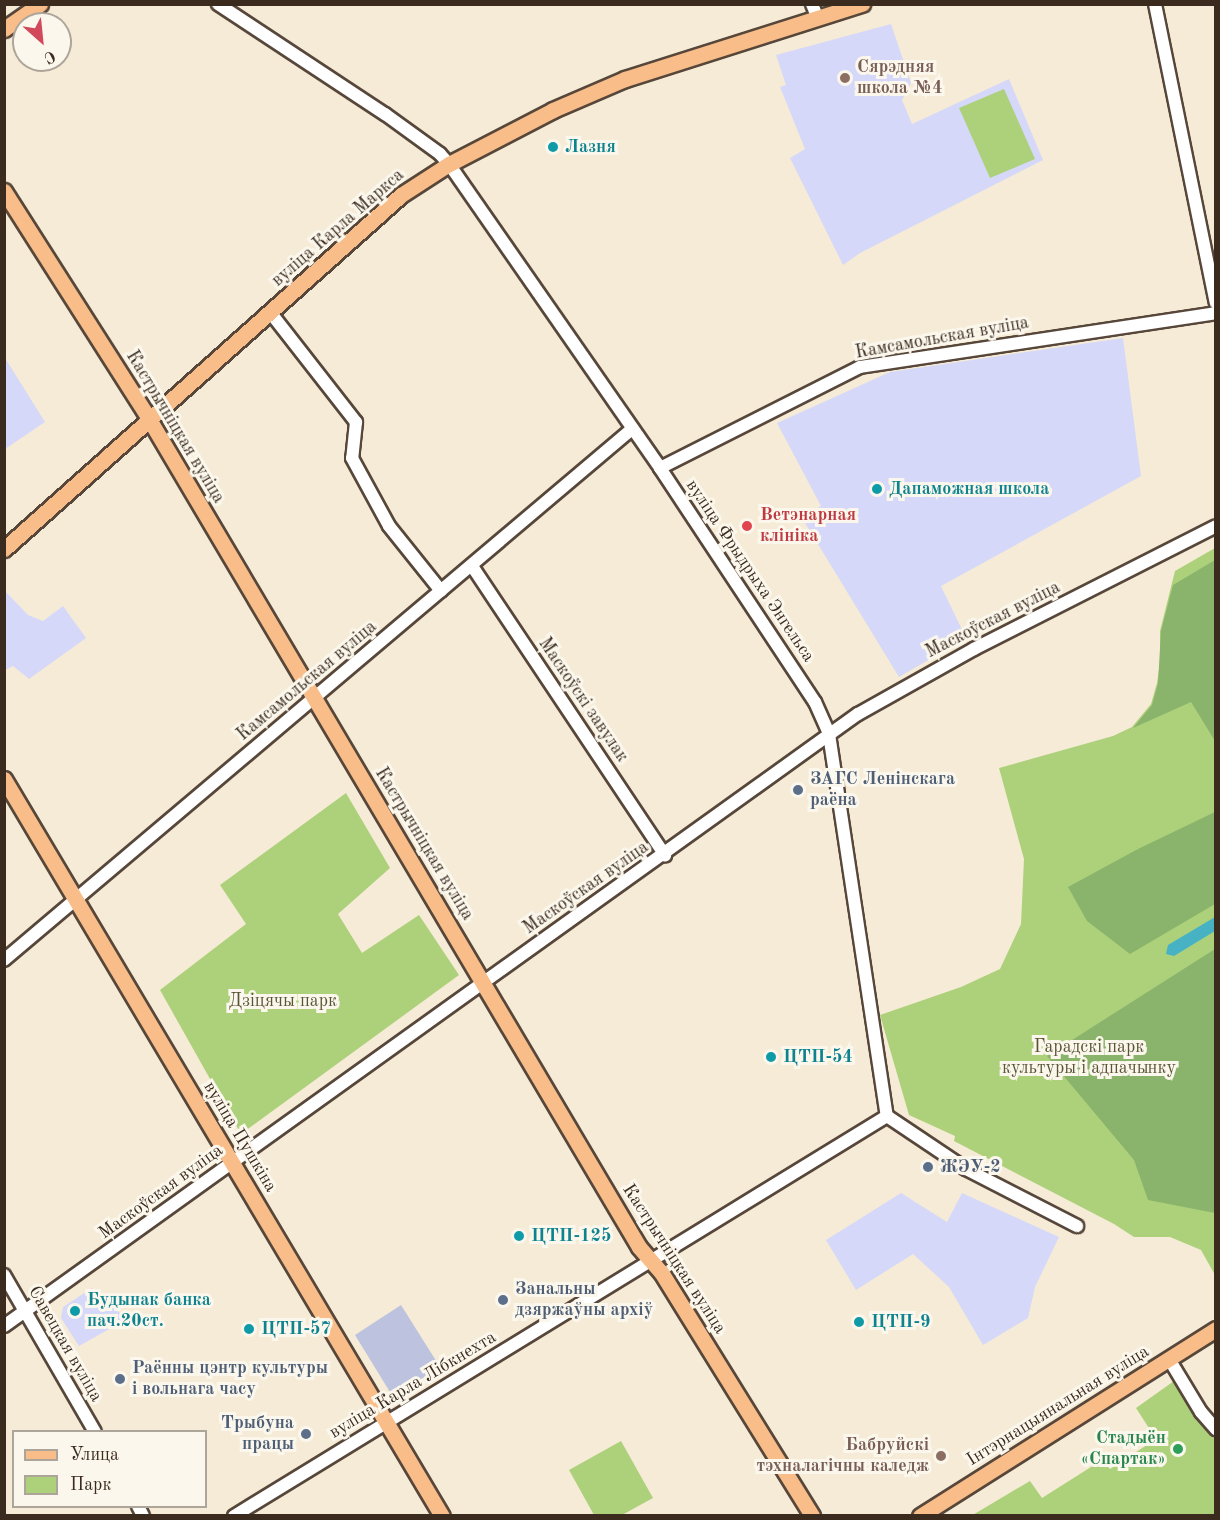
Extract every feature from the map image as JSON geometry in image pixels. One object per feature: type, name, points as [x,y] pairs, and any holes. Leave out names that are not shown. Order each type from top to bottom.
[{"type":"main road","points":[[4,29],[40,4]]},
{"type":"main road","name":"вуліца Карла Маркса","points":[[4,549],[401,195],[449,164],[553,110],[625,79],[815,12],[862,4]]},
{"type":"main road","name":"Кастрычніцкая вуліца","points":[[4,191],[149,419],[484,982],[639,1248],[661,1272],[812,1515]]},
{"type":"main road","name":"вуліца Пушкіна","points":[[4,779],[442,1515]]},
{"type":"main road","name":"Інтэрнацыянальная вуліца","points":[[920,1515],[1215,1329]]},
{"type":"street","name":"вуліца Фрыдрыха Энгельса","points":[[218,4],[440,153],[660,468],[815,702],[829,734],[887,1116]]},
{"type":"street","points":[[1155,4],[1215,303]]},
{"type":"street","points":[[270,312],[356,422],[352,458],[389,526],[441,591]]},
{"type":"street","name":"Камсамольская вуліца","points":[[660,468],[860,367],[1215,313]]},
{"type":"street","name":"Камсамольская вуліца","points":[[4,960],[632,429]]},
{"type":"street","name":"Маскоўская вуліца","points":[[4,1326],[665,855],[829,734],[907,685],[1215,526]]},
{"type":"street","name":"Маскоўскі завулак","points":[[472,566],[665,855]]},
{"type":"street","points":[[887,1116],[966,1169],[1077,1226]]},
{"type":"street","name":"вуліца Карла Лібкнехта","points":[[234,1515],[887,1116]]},
{"type":"street","name":"Савецкая вуліца","points":[[4,1275],[94,1430]]},
{"type":"street","points":[[1169,1359],[1201,1412],[1215,1429]]},
{"type":"shaded area","points":[[891,24],[911,83],[902,100],[912,124],[1009,79],[1043,160],[860,253],[843,265],[790,158],[805,149],[780,87],[786,85],[776,55]]},
{"type":"shaded area","points":[[1123,338],[1141,476],[941,586],[966,638],[899,677],[802,518],[821,506],[777,423],[890,372]]},
{"type":"shaded area","points":[[5,358],[45,422],[4,449]]},
{"type":"shaded area","points":[[5,591],[28,615],[43,621],[63,606],[86,638],[29,679],[13,666],[5,670]]},
{"type":"shaded area","points":[[901,1193],[947,1222],[962,1193],[1059,1237],[1035,1287],[1028,1318],[983,1345],[949,1287],[913,1254],[856,1290],[826,1240]]},
{"type":"shaded area","points":[[92,1288],[104,1306],[109,1302],[115,1310],[129,1318],[79,1346],[61,1318],[63,1307]]},
{"type":"shaded area","points":[[401,1305],[440,1367],[393,1397],[355,1335]]},
{"type":"green space","points":[[1004,89],[1035,159],[990,178],[959,108]]},
{"type":"green space","name":"Гарадскі парк культуры і адпачынку","points":[[1215,548],[1215,1275],[1201,1250],[1170,1237],[1134,1237],[1114,1224],[954,1141],[955,1136],[909,1115],[880,1015],[961,987],[1000,969],[1021,924],[1024,859],[999,768],[1113,736],[1132,727],[1151,704],[1157,683],[1160,663],[1160,631],[1175,571]]},
{"type":"green space","points":[[1215,560],[1215,741],[1191,702],[1133,728],[1152,705],[1158,683],[1161,631],[1173,585]]},
{"type":"green space","name":"Дзіцячы парк","points":[[346,793],[390,868],[338,914],[362,953],[419,915],[459,975],[241,1134],[160,990],[246,924],[220,885]]},
{"type":"green space","points":[[1215,812],[1215,904],[1130,954],[1087,921],[1068,887],[1138,849]]},
{"type":"green space","points":[[1215,949],[1215,1213],[1148,1200],[1134,1160],[1047,1056]]},
{"type":"green space","name":"Стадыён «Спартак»","points":[[1174,1381],[1215,1439],[1215,1515],[971,1516],[1030,1481],[1042,1498],[1102,1460],[1110,1469],[1156,1439],[1136,1408]]},
{"type":"green space","points":[[621,1441],[653,1498],[622,1515],[594,1515],[569,1470]]},
{"type":"water","points":[[1215,917],[1215,931],[1174,956],[1166,954],[1168,945]]},
{"type":"place","name":"Сярэдняя школа №4","points":[[845,78]]},
{"type":"place","name":"Лазня","points":[[553,147]]},
{"type":"place","name":"Дапаможная школа","points":[[877,489]]},
{"type":"place","name":"Ветэнарная клініка","points":[[747,526]]},
{"type":"place","name":"ЗАГС Ленінскага раёна","points":[[798,790]]},
{"type":"place","name":"ЦТП-54","points":[[771,1057]]},
{"type":"place","name":"ЖЭУ-2","points":[[928,1167]]},
{"type":"place","name":"ЦТП-125","points":[[519,1236]]},
{"type":"place","name":"Занальны дзяржаўны архіў","points":[[503,1300]]},
{"type":"place","name":"Будынак банка пач.20ст.","points":[[75,1311]]},
{"type":"place","name":"ЦТП-9","points":[[859,1322]]},
{"type":"place","name":"ЦТП-57","points":[[249,1329]]},
{"type":"place","name":"Раённы цэнтр культуры і вольнага часу","points":[[120,1379]]},
{"type":"place","name":"Трыбуна працы","points":[[306,1434]]},
{"type":"place","name":"Стадыён «Спартак»","points":[[1178,1449]]},
{"type":"place","name":"Бабруйскі тэхналагічны каледж","points":[[941,1456]]}]
